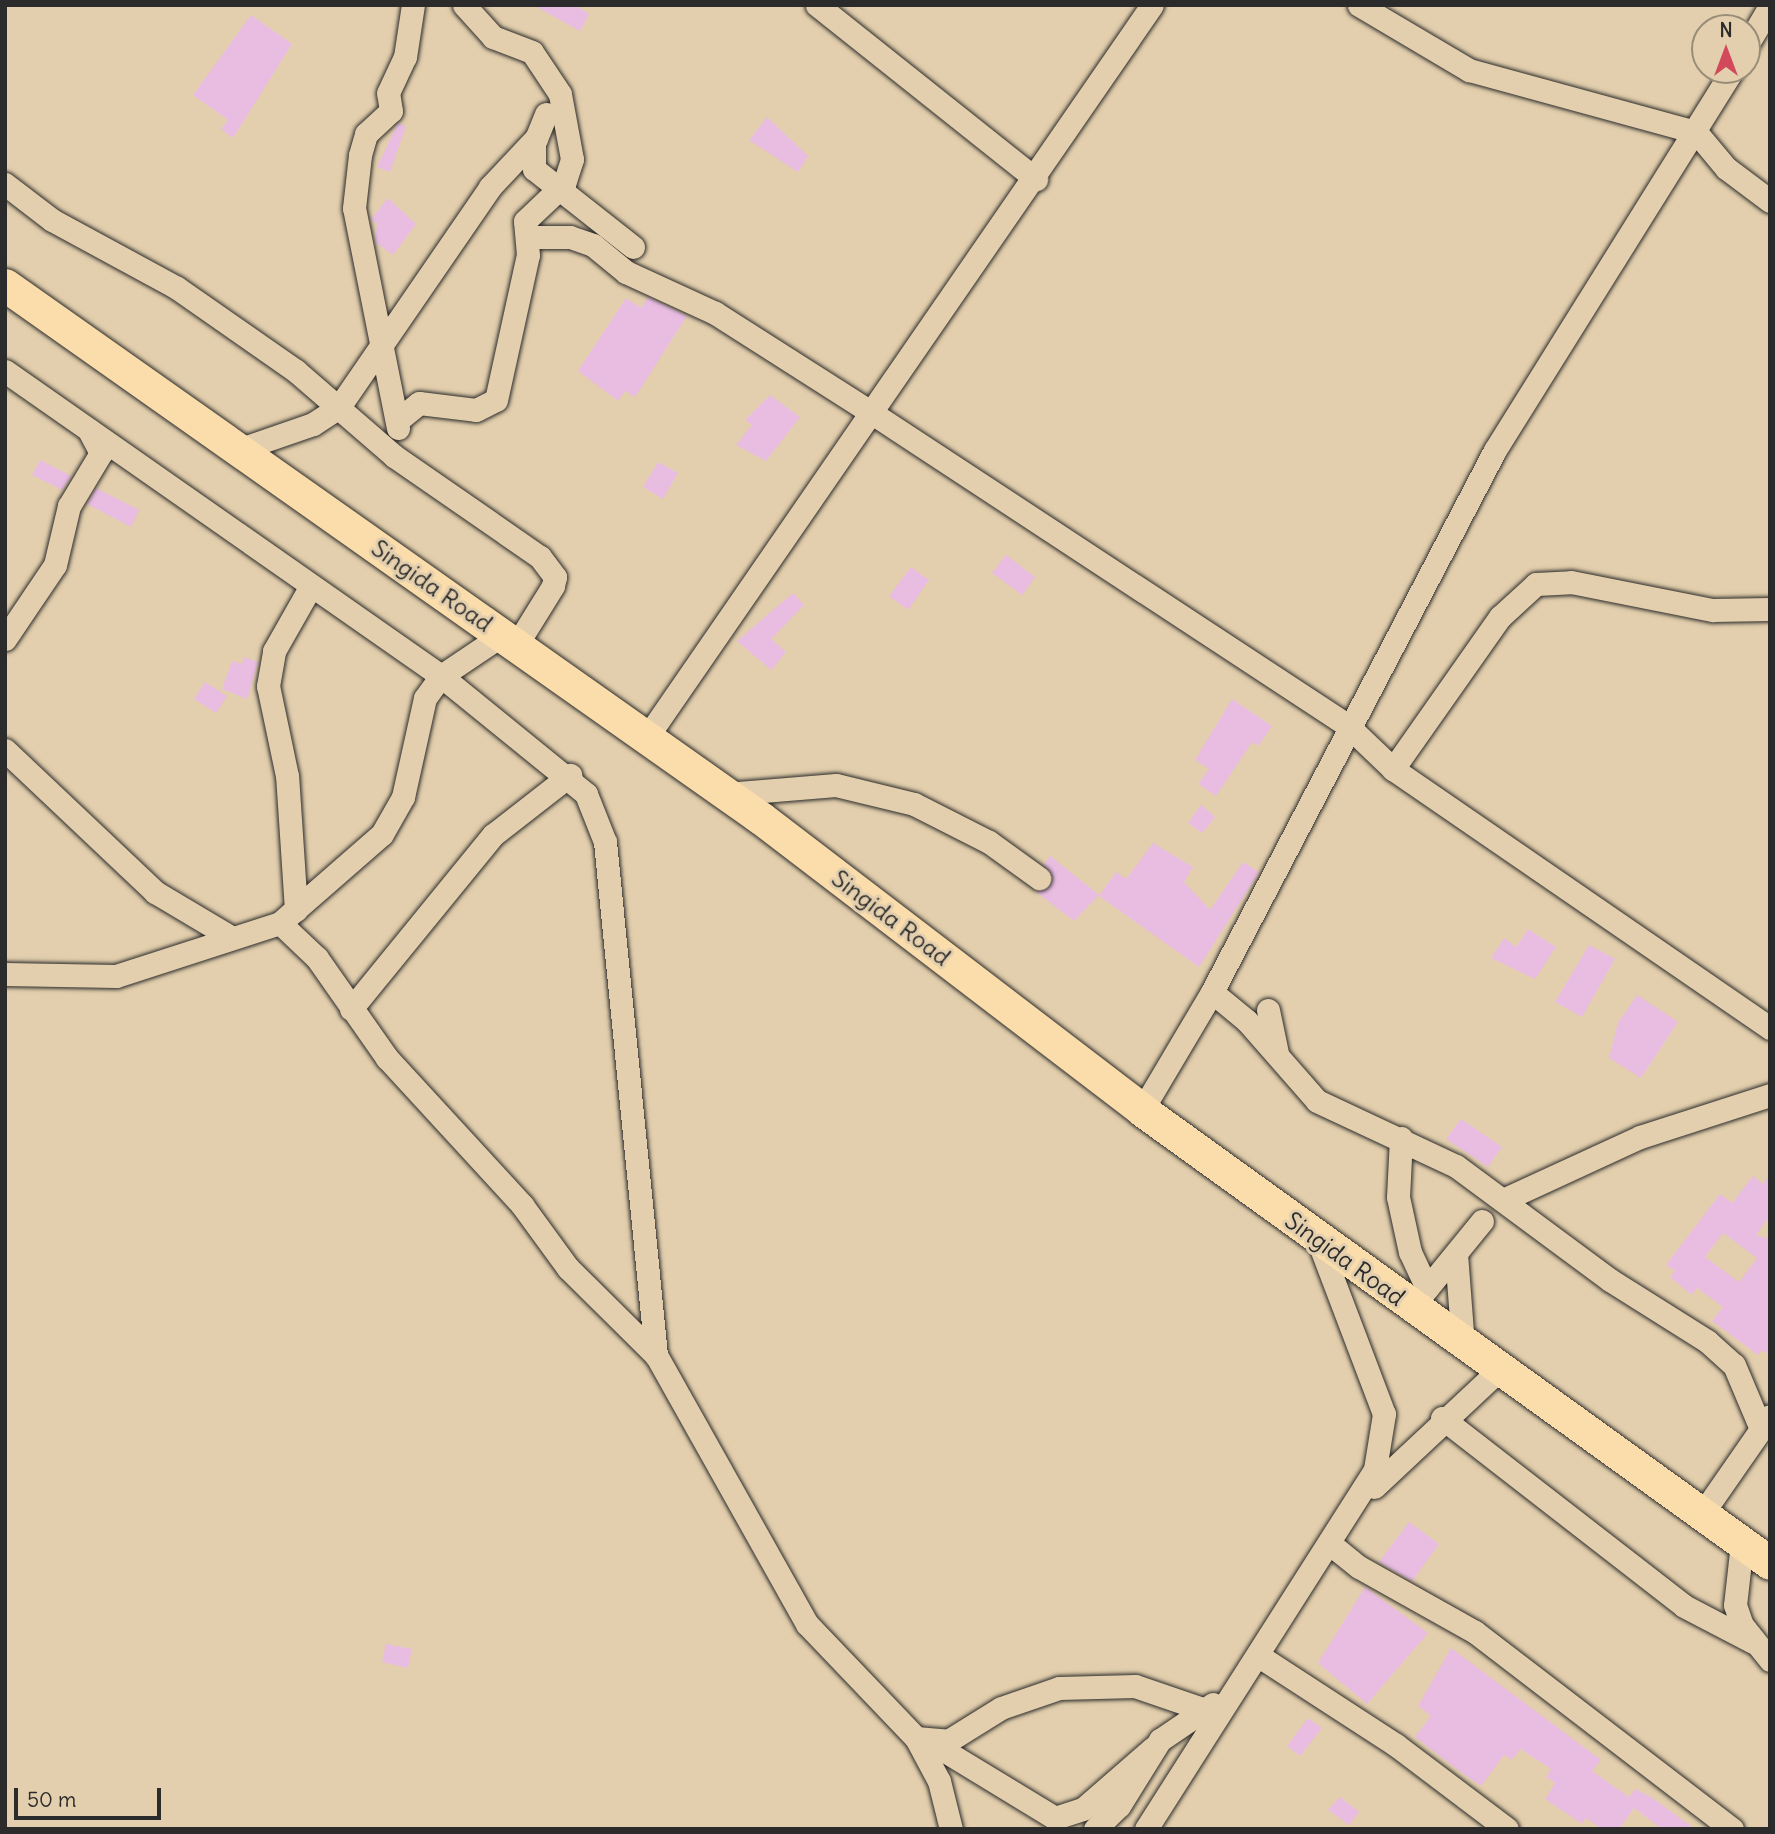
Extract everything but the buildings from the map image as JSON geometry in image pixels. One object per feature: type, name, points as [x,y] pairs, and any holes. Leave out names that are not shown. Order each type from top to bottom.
[{"type":"highway","name":"Singida Road","points":[[5,285],[726,794],[1142,1110],[1317,1238],[1420,1298],[1463,1343],[1770,1563]]},
{"type":"street","points":[[394,456],[398,420],[380,354],[357,241],[355,191],[366,134],[391,111],[388,93],[405,57],[413,5]]},
{"type":"street","points":[[398,420],[419,403],[476,410],[496,400],[528,255],[524,221],[557,190],[572,159],[560,94],[532,52],[493,37],[464,5]]},
{"type":"street","points":[[817,5],[1037,179]]},
{"type":"street","points":[[647,737],[875,415],[1037,179],[1152,5]]},
{"type":"street","points":[[1359,5],[1469,70],[1696,132],[1726,168],[1770,201]]},
{"type":"street","points":[[1761,21],[1770,6]]},
{"type":"street","points":[[1142,1110],[1212,992],[1347,725],[1496,450],[1724,84]]},
{"type":"street","points":[[546,114],[536,138],[534,169],[557,190],[633,247]]},
{"type":"street","points":[[238,450],[313,424],[339,407],[380,354],[490,187],[536,138]]},
{"type":"street","points":[[5,184],[52,220],[177,288],[339,407],[394,456],[475,507],[549,566],[553,586],[510,640],[441,676],[425,698],[403,797],[383,834],[288,917],[116,976],[5,974]]},
{"type":"street","points":[[527,237],[570,237],[593,245],[626,272],[715,313],[1347,725],[1393,769],[1770,1028]]},
{"type":"street","points":[[5,371],[441,676],[570,775],[596,812],[605,842],[656,1354]]},
{"type":"street","points":[[5,639],[55,565],[69,506],[101,453],[89,430]]},
{"type":"street","points":[[1393,769],[1500,617],[1536,584],[1571,583],[1713,610],[1770,609]]},
{"type":"street","points":[[312,586],[274,651],[268,686],[287,776],[288,917],[351,1009],[411,1087],[522,1205],[568,1268],[656,1354],[807,1624],[923,1740],[1055,1818],[1083,1809],[1202,1709],[1234,1695]]},
{"type":"street","points":[[5,750],[155,892],[229,936]]},
{"type":"street","points":[[351,1009],[493,835],[570,775]]},
{"type":"street","points":[[726,794],[836,785],[915,804],[989,842],[1039,878]]},
{"type":"street","points":[[1212,992],[1278,1056],[1317,1101],[1456,1166],[1707,1341],[1734,1365],[1765,1423],[1702,1514]]},
{"type":"street","points":[[1268,1010],[1278,1056]]},
{"type":"street","points":[[1503,1200],[1640,1137],[1770,1095]]},
{"type":"street","points":[[1401,1138],[1398,1197],[1420,1298]]},
{"type":"street","points":[[1420,1298],[1482,1221]]},
{"type":"street","points":[[1317,1238],[1384,1414],[1376,1469],[1358,1505]]},
{"type":"street","points":[[1456,1254],[1463,1343]]},
{"type":"street","points":[[1146,1829],[1329,1543],[1358,1505],[1442,1418],[1499,1370]]},
{"type":"street","points":[[1442,1418],[1674,1599],[1753,1642]]},
{"type":"street","points":[[1329,1543],[1359,1567],[1475,1632],[1732,1829]]},
{"type":"street","points":[[1742,1543],[1735,1605],[1753,1642],[1770,1660]]},
{"type":"street","points":[[1259,1656],[1396,1745],[1507,1829]]},
{"type":"street","points":[[923,1740],[948,1741],[1001,1708],[1059,1688],[1135,1686],[1202,1709]]},
{"type":"street","points":[[923,1740],[939,1781],[951,1829]]},
{"type":"street","points":[[1096,1829],[1119,1806],[1153,1748]]}]
